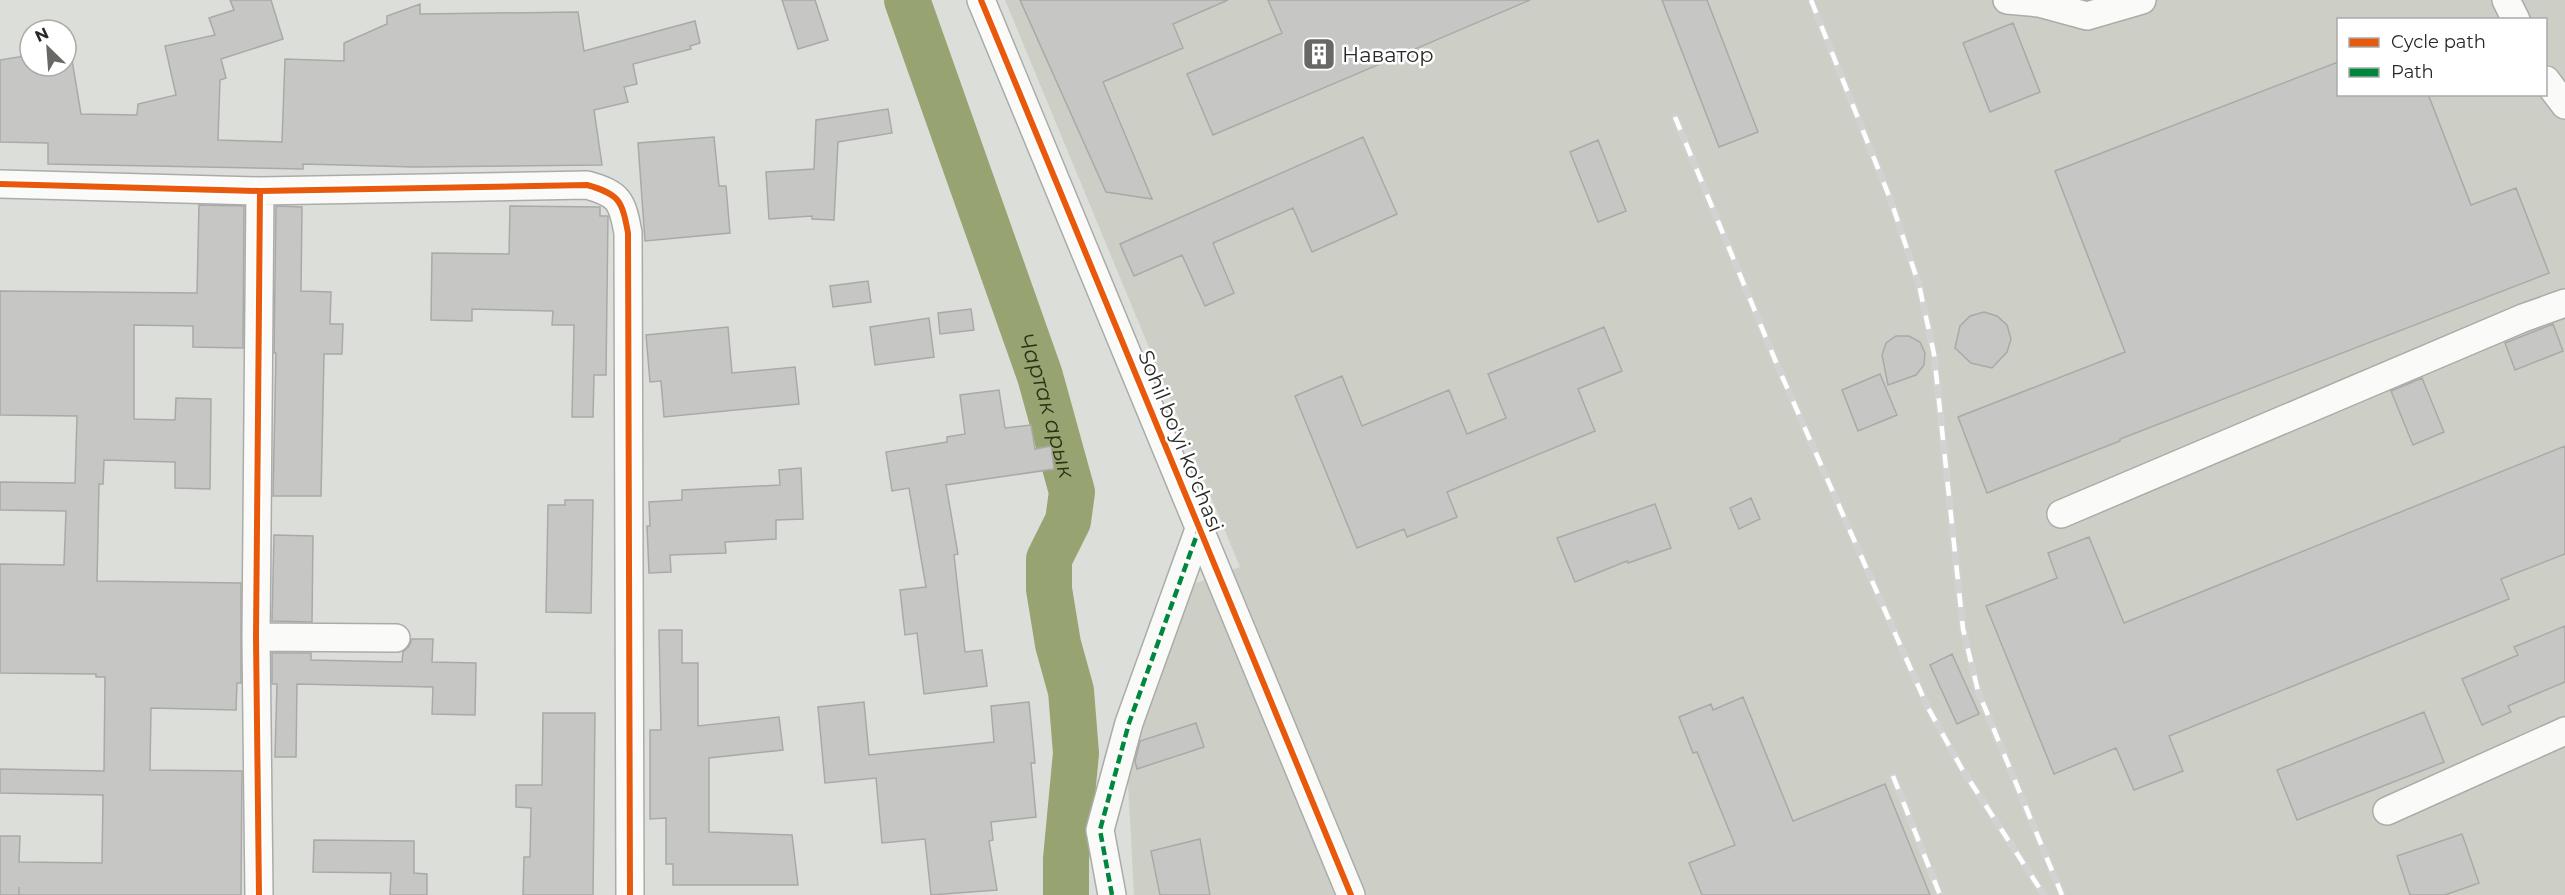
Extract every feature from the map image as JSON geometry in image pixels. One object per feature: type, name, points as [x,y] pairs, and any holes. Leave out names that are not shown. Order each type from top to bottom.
[{"type":"street","name":"Sohil bo'yi ko'chasi","points":[[981,0],[1351,895]]},
{"type":"street","points":[[2007,0],[2039,3],[2087,16],[2142,0]]},
{"type":"street","points":[[2506,0],[2515,18]]},
{"type":"street","points":[[2547,81],[2565,105]]},
{"type":"street","points":[[0,184],[260,191],[587,185],[610,192],[624,210],[628,233],[630,895]]},
{"type":"street","points":[[259,895],[256,637],[260,191]]},
{"type":"street","points":[[2061,514],[2523,318],[2565,303]]},
{"type":"street","points":[[1112,895],[1100,830],[1129,723],[1199,529]]},
{"type":"street","points":[[256,637],[396,638]]},
{"type":"street","points":[[2387,811],[2565,731]]},
{"type":"shaded area","points":[[1005,0],[2565,0],[2565,895],[1134,895],[1126,746],[1188,586],[1240,567]]},
{"type":"building","points":[[230,0],[271,0],[283,39],[221,59],[226,78],[220,80],[218,140],[282,142],[285,59],[344,61],[344,43],[387,24],[387,16],[420,4],[420,14],[578,12],[584,51],[695,21],[700,43],[690,46],[691,49],[633,64],[637,84],[624,87],[628,102],[594,110],[602,165],[415,167],[303,164],[303,169],[48,164],[48,143],[0,142],[0,60],[18,57],[18,78],[75,78],[81,114],[137,115],[138,104],[176,95],[165,46],[215,35],[209,18],[234,10]]},
{"type":"building","points":[[782,0],[815,0],[828,40],[798,49]]},
{"type":"building","points":[[1020,0],[1228,0],[1173,24],[1183,48],[1103,82],[1152,199],[1106,192]]},
{"type":"building","name":"Наватор","points":[[1268,0],[1530,0],[1213,135],[1187,74],[1282,33]]},
{"type":"building","points":[[1662,0],[1707,0],[1758,132],[1719,147]]},
{"type":"building","points":[[2013,23],[2040,92],[1990,112],[1963,43]]},
{"type":"building","points":[[2337,62],[2337,96],[2429,96],[2471,205],[2516,188],[2549,273],[2120,439],[2120,441],[1987,493],[1958,417],[2125,352],[2055,171]]},
{"type":"building","points":[[888,109],[892,133],[838,142],[834,220],[812,219],[812,216],[769,219],[766,172],[814,169],[816,120]]},
{"type":"building","points":[[714,137],[719,186],[726,186],[730,233],[645,241],[638,143]]},
{"type":"building","points":[[1363,137],[1397,214],[1312,252],[1293,208],[1213,243],[1234,293],[1205,306],[1182,255],[1134,276],[1120,244]]},
{"type":"building","points":[[1598,140],[1626,211],[1598,222],[1570,152]]},
{"type":"building","points":[[199,205],[244,206],[243,348],[193,347],[193,326],[134,325],[134,419],[175,420],[176,398],[211,399],[210,489],[175,488],[175,462],[104,460],[103,484],[99,484],[97,581],[241,583],[241,683],[237,683],[236,710],[151,708],[150,770],[242,771],[241,895],[0,895],[0,836],[20,836],[19,862],[102,863],[103,795],[0,793],[0,769],[104,771],[105,677],[96,677],[96,674],[0,673],[0,564],[64,565],[66,511],[0,510],[0,482],[75,483],[77,416],[0,415],[0,291],[197,293]]},
{"type":"building","points":[[276,206],[302,207],[301,291],[331,292],[330,324],[343,324],[342,354],[324,354],[321,496],[273,496]]},
{"type":"building","points":[[510,206],[600,207],[600,216],[608,216],[606,375],[594,375],[593,417],[572,417],[574,325],[552,325],[553,311],[472,309],[472,321],[431,320],[432,253],[509,254]]},
{"type":"building","points":[[868,281],[871,302],[833,307],[830,286]]},
{"type":"building","points":[[971,309],[974,330],[940,334],[938,313]]},
{"type":"building","points":[[1984,312],[1997,316],[2007,325],[2011,339],[2007,352],[1992,368],[1971,363],[1955,348],[1960,326],[1970,316]]},
{"type":"building","points":[[929,318],[934,357],[875,365],[870,327]]},
{"type":"building","points":[[2553,324],[2563,351],[2515,370],[2505,343]]},
{"type":"building","points":[[728,327],[732,373],[795,367],[799,404],[664,417],[661,381],[650,382],[646,335]]},
{"type":"building","points":[[1604,327],[1622,371],[1578,389],[1595,431],[1447,492],[1457,517],[1407,537],[1404,529],[1357,548],[1295,396],[1342,376],[1362,426],[1449,390],[1467,434],[1506,418],[1488,374]]},
{"type":"building","points":[[1896,336],[1909,336],[1920,342],[1925,353],[1924,365],[1916,375],[1888,385],[1882,355],[1886,343]]},
{"type":"building","points":[[1880,374],[1897,415],[1858,431],[1842,390]]},
{"type":"building","points":[[2422,378],[2444,432],[2413,445],[2391,391]]},
{"type":"building","points":[[999,390],[1005,428],[1031,425],[1035,449],[1051,446],[1054,469],[946,485],[958,554],[954,555],[965,652],[982,650],[987,686],[924,694],[917,633],[905,635],[900,590],[926,587],[909,488],[892,491],[886,452],[947,442],[947,437],[965,434],[960,395]]},
{"type":"building","points":[[2565,446],[2565,554],[2501,579],[2509,599],[2169,736],[2183,771],[2134,790],[2116,748],[2054,774],[1986,606],[2057,578],[2048,553],[2089,537],[2124,623]]},
{"type":"building","points":[[801,468],[803,519],[776,520],[776,539],[725,542],[726,553],[670,555],[671,572],[649,573],[647,526],[650,526],[649,502],[682,500],[682,490],[780,485],[779,470]]},
{"type":"building","points":[[1751,498],[1760,519],[1739,529],[1730,508]]},
{"type":"building","points":[[565,500],[593,500],[591,613],[546,612],[548,505],[565,505]]},
{"type":"building","points":[[1655,504],[1671,548],[1628,563],[1627,561],[1575,582],[1557,538]]},
{"type":"building","points":[[274,535],[313,536],[312,622],[272,621]]},
{"type":"building","points":[[2565,626],[2565,682],[2508,706],[2511,712],[2482,725],[2462,679],[2518,655],[2514,647]]},
{"type":"building","points":[[659,630],[682,630],[682,663],[698,663],[698,726],[779,717],[783,750],[709,758],[709,832],[792,835],[798,885],[673,885],[673,864],[666,864],[666,818],[650,819],[650,730],[661,730]]},
{"type":"building","points":[[412,639],[433,639],[432,662],[476,663],[475,715],[432,714],[433,687],[297,684],[296,757],[275,757],[277,684],[272,684],[272,653],[311,653],[311,660],[402,662],[403,652]]},
{"type":"building","points":[[1952,654],[1979,714],[1957,724],[1930,665]]},
{"type":"building","points":[[1743,697],[1793,821],[1885,784],[1930,895],[1702,895],[1689,863],[1735,845],[1697,752],[1693,753],[1679,717],[1711,704],[1713,710]]},
{"type":"building","points":[[864,702],[869,755],[994,742],[991,706],[1029,702],[1035,763],[1031,763],[1036,817],[991,822],[993,840],[989,841],[997,890],[931,895],[925,839],[882,843],[876,778],[825,783],[818,707]]},
{"type":"building","points":[[2424,712],[2444,762],[2297,820],[2277,770]]},
{"type":"building","points":[[543,713],[595,713],[593,895],[523,895],[524,857],[530,857],[531,808],[516,807],[516,785],[542,785]]},
{"type":"building","points":[[1196,723],[1204,747],[1137,769],[1135,761],[1140,741]]},
{"type":"building","points":[[2462,834],[2479,883],[2445,895],[2410,895],[2397,856]]},
{"type":"building","points":[[1200,839],[1210,895],[1160,895],[1151,851]]},
{"type":"building","points":[[314,840],[414,841],[414,873],[427,874],[427,895],[390,895],[391,873],[313,872]]},
{"type":"waterway","name":"Чартак арык","points":[[907,0],[1040,376],[1072,492],[1068,521],[1049,559],[1049,589],[1058,644],[1071,691],[1076,753],[1066,859],[1066,895]]},
{"type":"railway","points":[[1811,0],[1891,201],[1919,285],[1934,354],[1963,629],[1978,691],[2062,895]]},
{"type":"railway","points":[[1675,117],[1778,367],[1927,706],[1962,769],[2044,895]]},
{"type":"railway","points":[[1893,776],[1940,895]]},
{"type":"marked path","points":[[1112,895],[1100,830],[1129,723],[1199,529]]},
{"type":"cycle path","points":[[981,0],[1351,895]]},
{"type":"cycle path","points":[[0,184],[260,191],[587,185],[606,192],[617,200],[624,213],[628,233],[630,895]]},
{"type":"cycle path","points":[[259,895],[256,637],[260,191]]},
{"type":"place","name":"Наватор","points":[[1319,54]]}]
